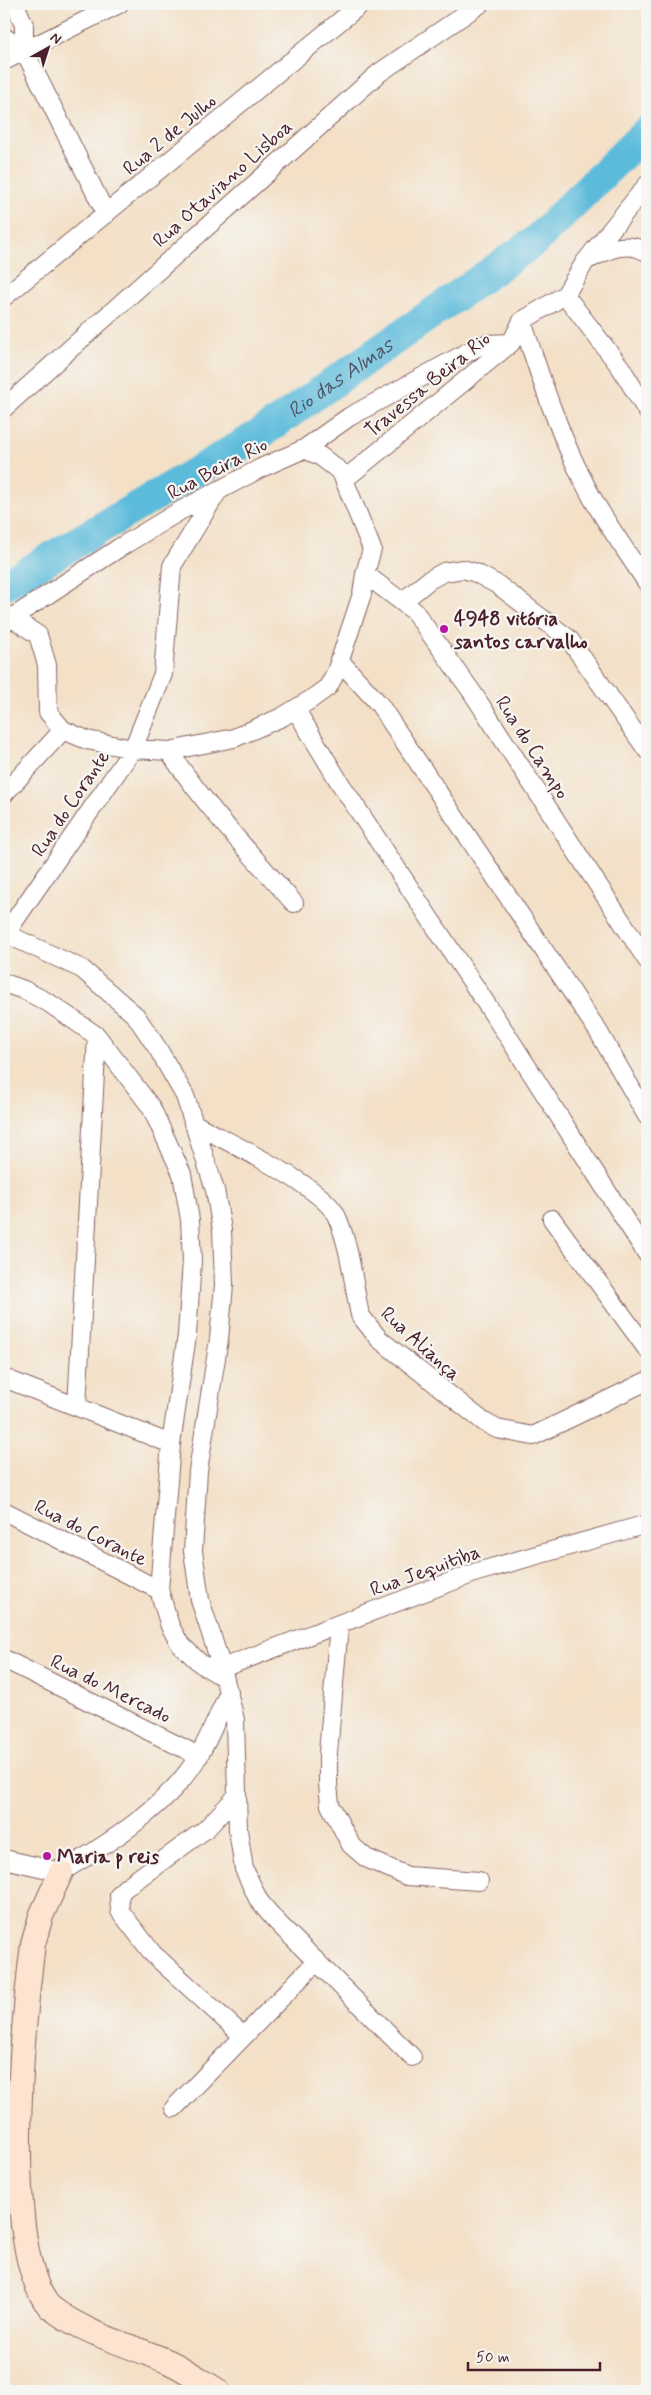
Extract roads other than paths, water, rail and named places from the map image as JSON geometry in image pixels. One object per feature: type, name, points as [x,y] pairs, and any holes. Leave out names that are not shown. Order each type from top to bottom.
[{"type":"street","points":[[15,4],[24,26],[24,50],[106,214]]},
{"type":"street","points":[[4,61],[119,4]]},
{"type":"street","name":"Rua 2 de Julho","points":[[4,297],[361,4]]},
{"type":"street","name":"Rua Otaviano Lisboa","points":[[4,408],[379,73],[480,4]]},
{"type":"street","points":[[4,37],[24,50]]},
{"type":"street","points":[[647,185],[585,262],[565,295],[522,321],[544,389],[573,459],[590,493],[647,583]]},
{"type":"street","points":[[585,262],[613,248],[629,246],[647,252]]},
{"type":"street","points":[[565,295],[621,368],[647,411]]},
{"type":"street","name":"Travessa Beira Rio","points":[[345,479],[511,343],[522,321]]},
{"type":"street","name":"Rua Beira Rio","points":[[8,621],[119,548],[218,491],[277,460],[304,449],[349,417],[466,353],[486,344],[511,343]]},
{"type":"street","name":"Rua do Corante","points":[[5,933],[132,749],[169,751],[234,738],[296,710],[328,687],[362,594],[372,549],[345,479],[331,463],[304,449]]},
{"type":"street","points":[[8,621],[38,635],[47,665],[48,712],[63,730],[81,738],[132,749],[163,674],[166,658],[169,588],[172,566],[218,491]]},
{"type":"street","points":[[402,602],[429,580],[444,572],[463,569],[476,572],[498,585],[569,639],[647,750]]},
{"type":"street","name":"Rua do Campo","points":[[365,574],[414,611],[472,692],[647,960]]},
{"type":"street","points":[[339,660],[380,704],[598,1031],[647,1116]]},
{"type":"street","points":[[296,710],[340,783],[509,1038],[647,1254]]},
{"type":"street","points":[[4,794],[63,730]]},
{"type":"street","points":[[169,751],[185,775],[228,829],[294,904]]},
{"type":"street","points":[[5,933],[82,969],[136,1016],[158,1049],[185,1096],[214,1190],[222,1230],[224,1285],[219,1339],[198,1471],[193,1551],[200,1600],[225,1679],[235,1720],[240,1850],[244,1869],[252,1891],[276,1921],[412,2057]]},
{"type":"street","points":[[4,983],[24,990],[49,1003],[98,1036],[151,1107],[182,1174],[190,1220],[192,1260],[188,1335],[171,1444],[159,1590],[170,1626],[180,1644],[200,1664],[225,1679]]},
{"type":"street","points":[[77,1407],[98,1036]]},
{"type":"street","name":"Rua Aliança","points":[[193,1123],[316,1192],[335,1214],[344,1242],[360,1315],[365,1323],[395,1352],[484,1422],[497,1429],[533,1436],[647,1381]]},
{"type":"street","points":[[552,1219],[647,1349]]},
{"type":"street","points":[[4,1378],[171,1444]]},
{"type":"street","name":"Rua do Corante","points":[[4,1511],[159,1590]]},
{"type":"street","name":"Rua Jequitiba","points":[[225,1679],[339,1625],[477,1572],[647,1524]]},
{"type":"street","points":[[339,1625],[328,1753],[328,1784],[330,1805],[351,1845],[366,1858],[408,1876],[479,1881]]},
{"type":"street","name":"Rua do Mercado","points":[[4,1659],[199,1756]]},
{"type":"street","points":[[218,2391],[171,2363],[121,2344],[72,2322],[50,2307],[35,2293],[28,2277],[14,2211],[11,2174],[12,2134],[32,1953],[41,1916],[61,1872],[98,1850],[139,1818],[170,1791],[199,1756],[225,1679]]},
{"type":"street","points":[[237,1796],[206,1829],[125,1888],[119,1895],[120,1911],[153,1954],[242,2035]]},
{"type":"street","points":[[5,1856],[61,1872]]},
{"type":"street","points":[[174,2108],[242,2035],[317,1961]]},
{"type":"waterway","name":"Rio das Almas","points":[[4,585],[260,434],[535,241],[647,131]]},
{"type":"place","name":"4948 vitória santos carvalho","points":[[444,629]]},
{"type":"place","name":"Maria p reis","points":[[47,1856]]}]
